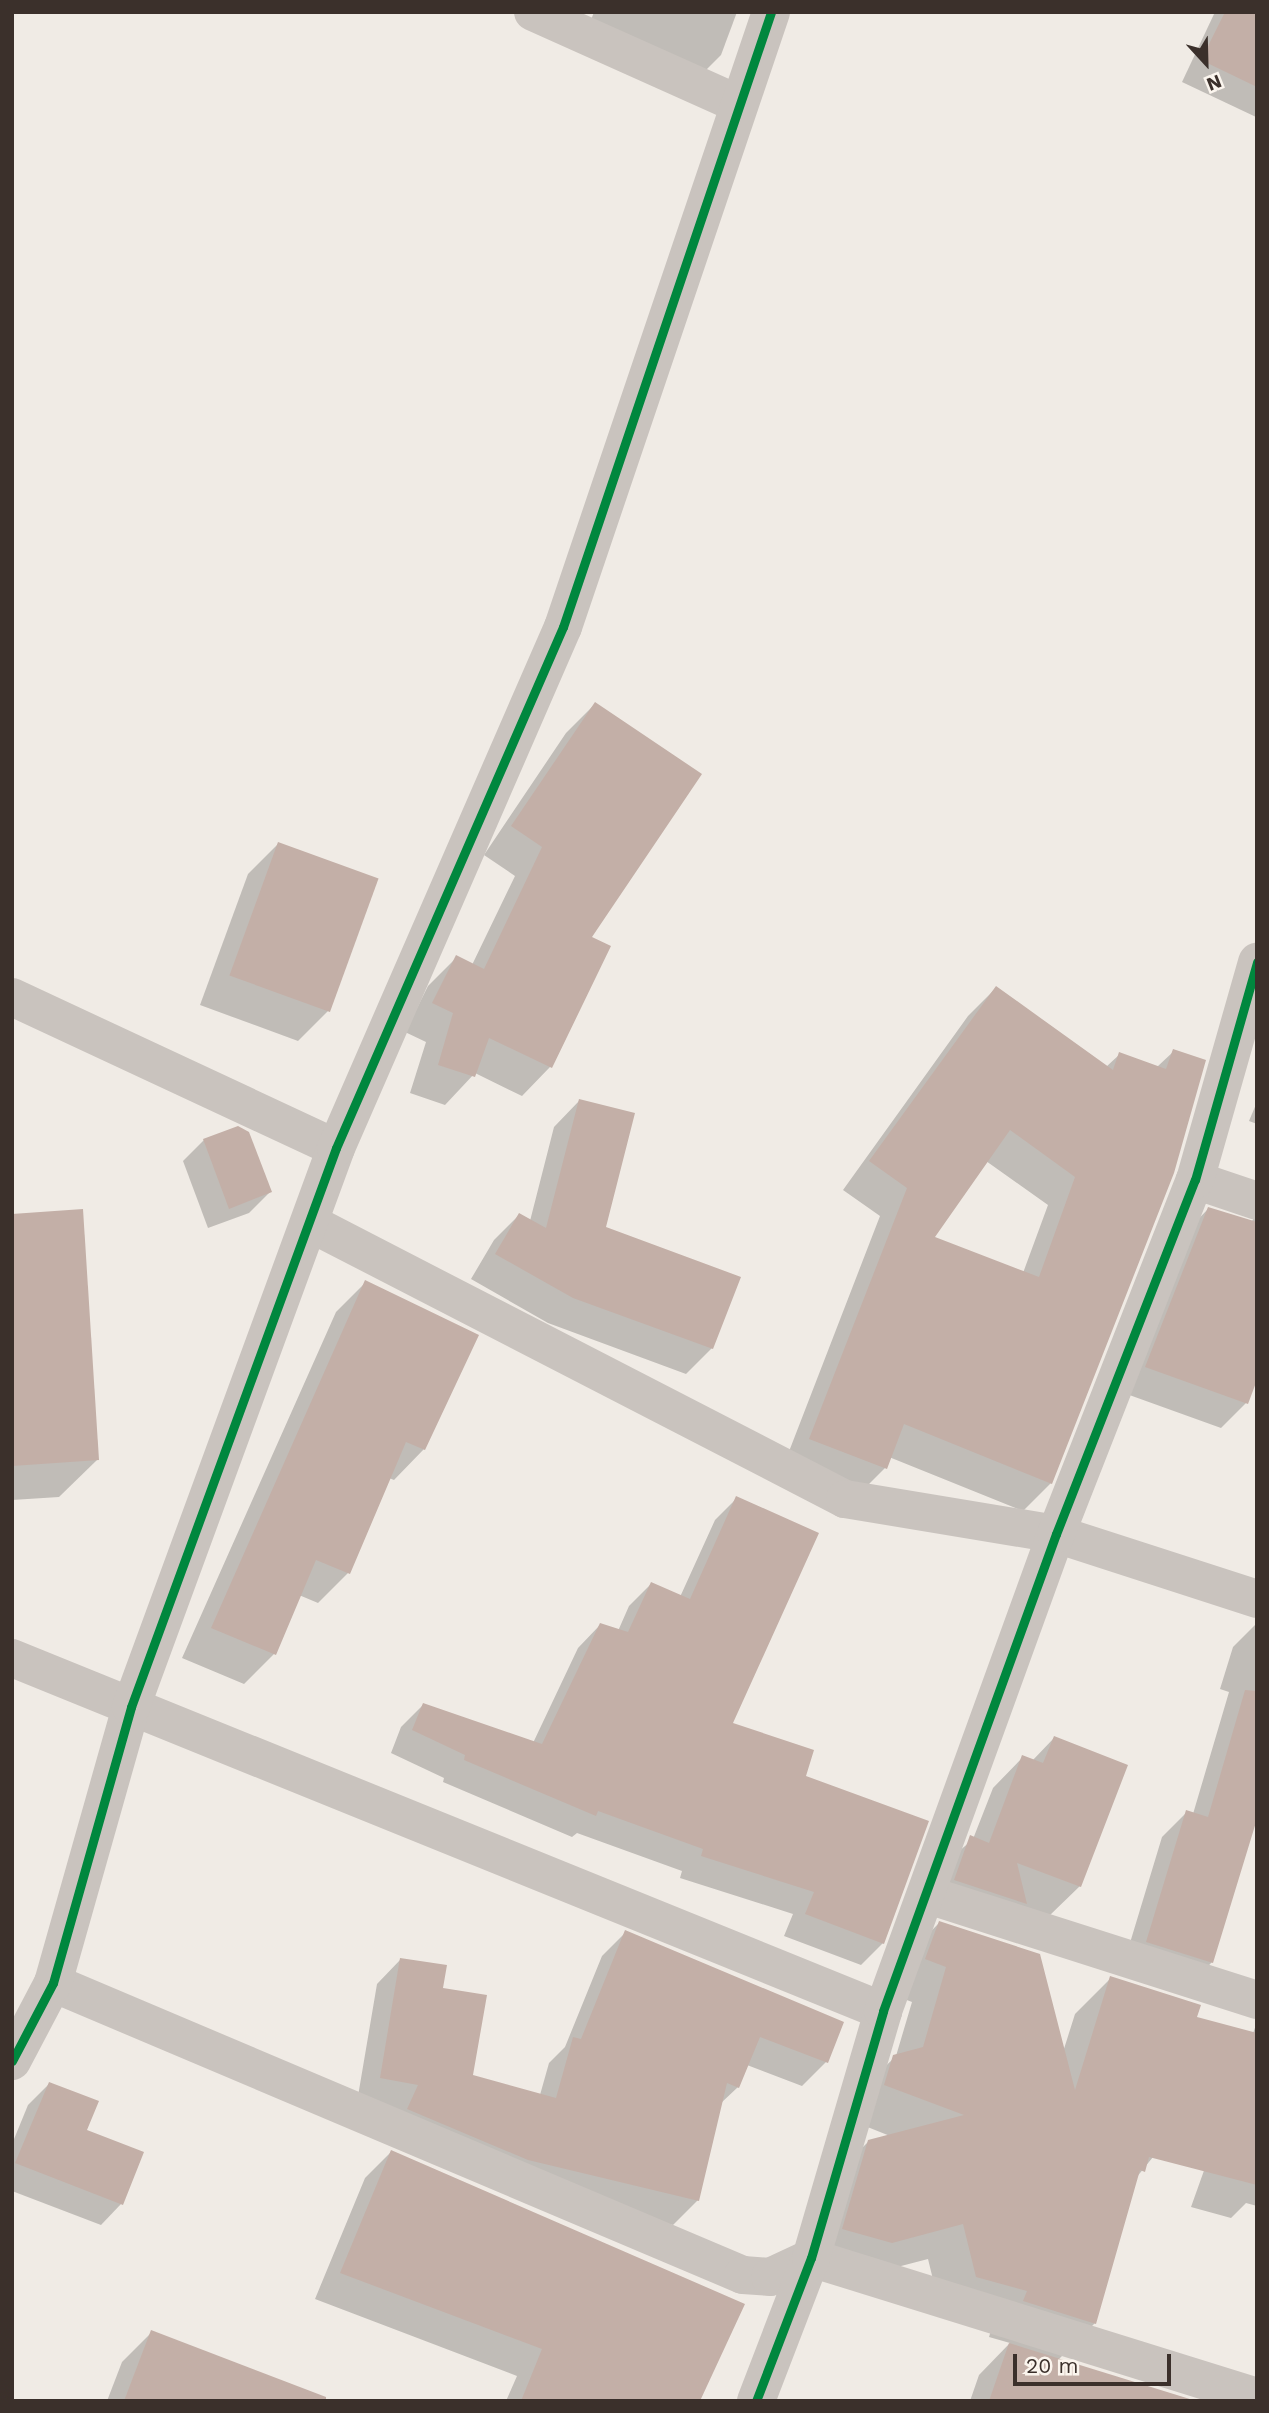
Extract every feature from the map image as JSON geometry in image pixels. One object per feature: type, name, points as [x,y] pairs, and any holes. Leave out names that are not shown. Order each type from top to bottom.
[{"type":"street","points":[[533,12],[739,104]]},
{"type":"street","points":[[12,2061],[53,1983],[131,1707],[336,1148],[563,627],[771,12]]},
{"type":"street","points":[[756,2401],[811,2258],[883,2011],[928,1895],[1056,1534],[1195,1180],[1257,962]]},
{"type":"street","points":[[12,997],[336,1148]]},
{"type":"street","points":[[1195,1180],[1257,1201]]},
{"type":"street","points":[[310,1223],[845,1499],[1056,1534],[1257,1599]]},
{"type":"street","points":[[12,1658],[883,2011]]},
{"type":"street","points":[[928,1895],[1257,2000]]},
{"type":"street","points":[[53,1983],[743,2275],[771,2277],[811,2258],[1257,2397]]},
{"type":"building","points":[[1225,12],[1257,12],[1257,87],[1201,60]]},
{"type":"building","points":[[595,702],[702,774],[592,937],[611,946],[552,1068],[489,1038],[475,1077],[438,1065],[453,1013],[432,1003],[456,955],[484,969],[542,847],[511,826]]},
{"type":"building","points":[[278,842],[379,879],[330,1012],[229,975]]},
{"type":"building","points":[[996,986],[1113,1070],[1119,1052],[1166,1069],[1173,1049],[1206,1060],[1174,1173],[1052,1484],[904,1424],[887,1469],[809,1439],[907,1188],[869,1161]],"holes":[[[1010,1130],[1075,1177],[1039,1277],[935,1237]]]},
{"type":"building","points":[[579,1099],[635,1113],[606,1227],[741,1277],[713,1349],[573,1298],[495,1254],[519,1213],[546,1228]]},
{"type":"building","points":[[238,1126],[249,1132],[272,1192],[229,1209],[203,1139]]},
{"type":"building","points":[[1208,1207],[1257,1222],[1257,1380],[1248,1404],[1145,1367]]},
{"type":"building","points":[[83,1209],[99,1460],[12,1466],[12,1214]]},
{"type":"building","points":[[365,1280],[479,1335],[425,1450],[406,1442],[350,1574],[316,1560],[276,1655],[211,1628]]},
{"type":"building","points":[[736,1496],[819,1533],[733,1723],[814,1750],[806,1776],[929,1821],[884,1944],[805,1914],[814,1892],[701,1856],[703,1849],[598,1811],[596,1816],[464,1760],[465,1755],[412,1730],[423,1703],[542,1744],[600,1623],[628,1632],[651,1582],[690,1599]]},
{"type":"building","points":[[1245,1690],[1257,1691],[1257,1819],[1213,1963],[1146,1942],[1186,1810],[1208,1817]]},
{"type":"building","points":[[1054,1736],[1128,1765],[1081,1887],[1017,1863],[1027,1904],[954,1880],[970,1835],[989,1843],[1022,1755],[1043,1763]]},
{"type":"building","points":[[939,1921],[1040,1954],[1075,2090],[1110,1976],[1201,2005],[1197,2017],[1257,2033],[1257,2185],[1149,2157],[1145,2172],[1140,2170],[1096,2324],[1023,2301],[1027,2291],[976,2277],[963,2224],[892,2243],[842,2229],[868,2140],[964,2115],[884,2085],[893,2055],[923,2047],[946,1967],[925,1959]]},
{"type":"building","points":[[625,1930],[844,2022],[828,2063],[760,2037],[739,2088],[727,2083],[699,2201],[528,2160],[407,2109],[418,2085],[380,2078],[400,1958],[447,1965],[443,1988],[487,1995],[473,2075],[556,2098],[573,2037],[581,2039]]},
{"type":"building","points":[[49,2082],[99,2101],[87,2130],[144,2152],[123,2205],[15,2163]]},
{"type":"building","points":[[391,2150],[745,2304],[700,2401],[521,2401],[542,2349],[340,2273]]},
{"type":"building","points":[[151,2330],[326,2397],[326,2401],[124,2401]]},
{"type":"building","points":[[1009,2343],[1193,2400],[1193,2401],[989,2401]]},
{"type":"cycle path","points":[[12,2061],[53,1983],[131,1707],[336,1148],[563,627],[771,12]]},
{"type":"cycle path","points":[[756,2401],[811,2258],[883,2011],[1056,1534],[1195,1180],[1257,962]]}]
